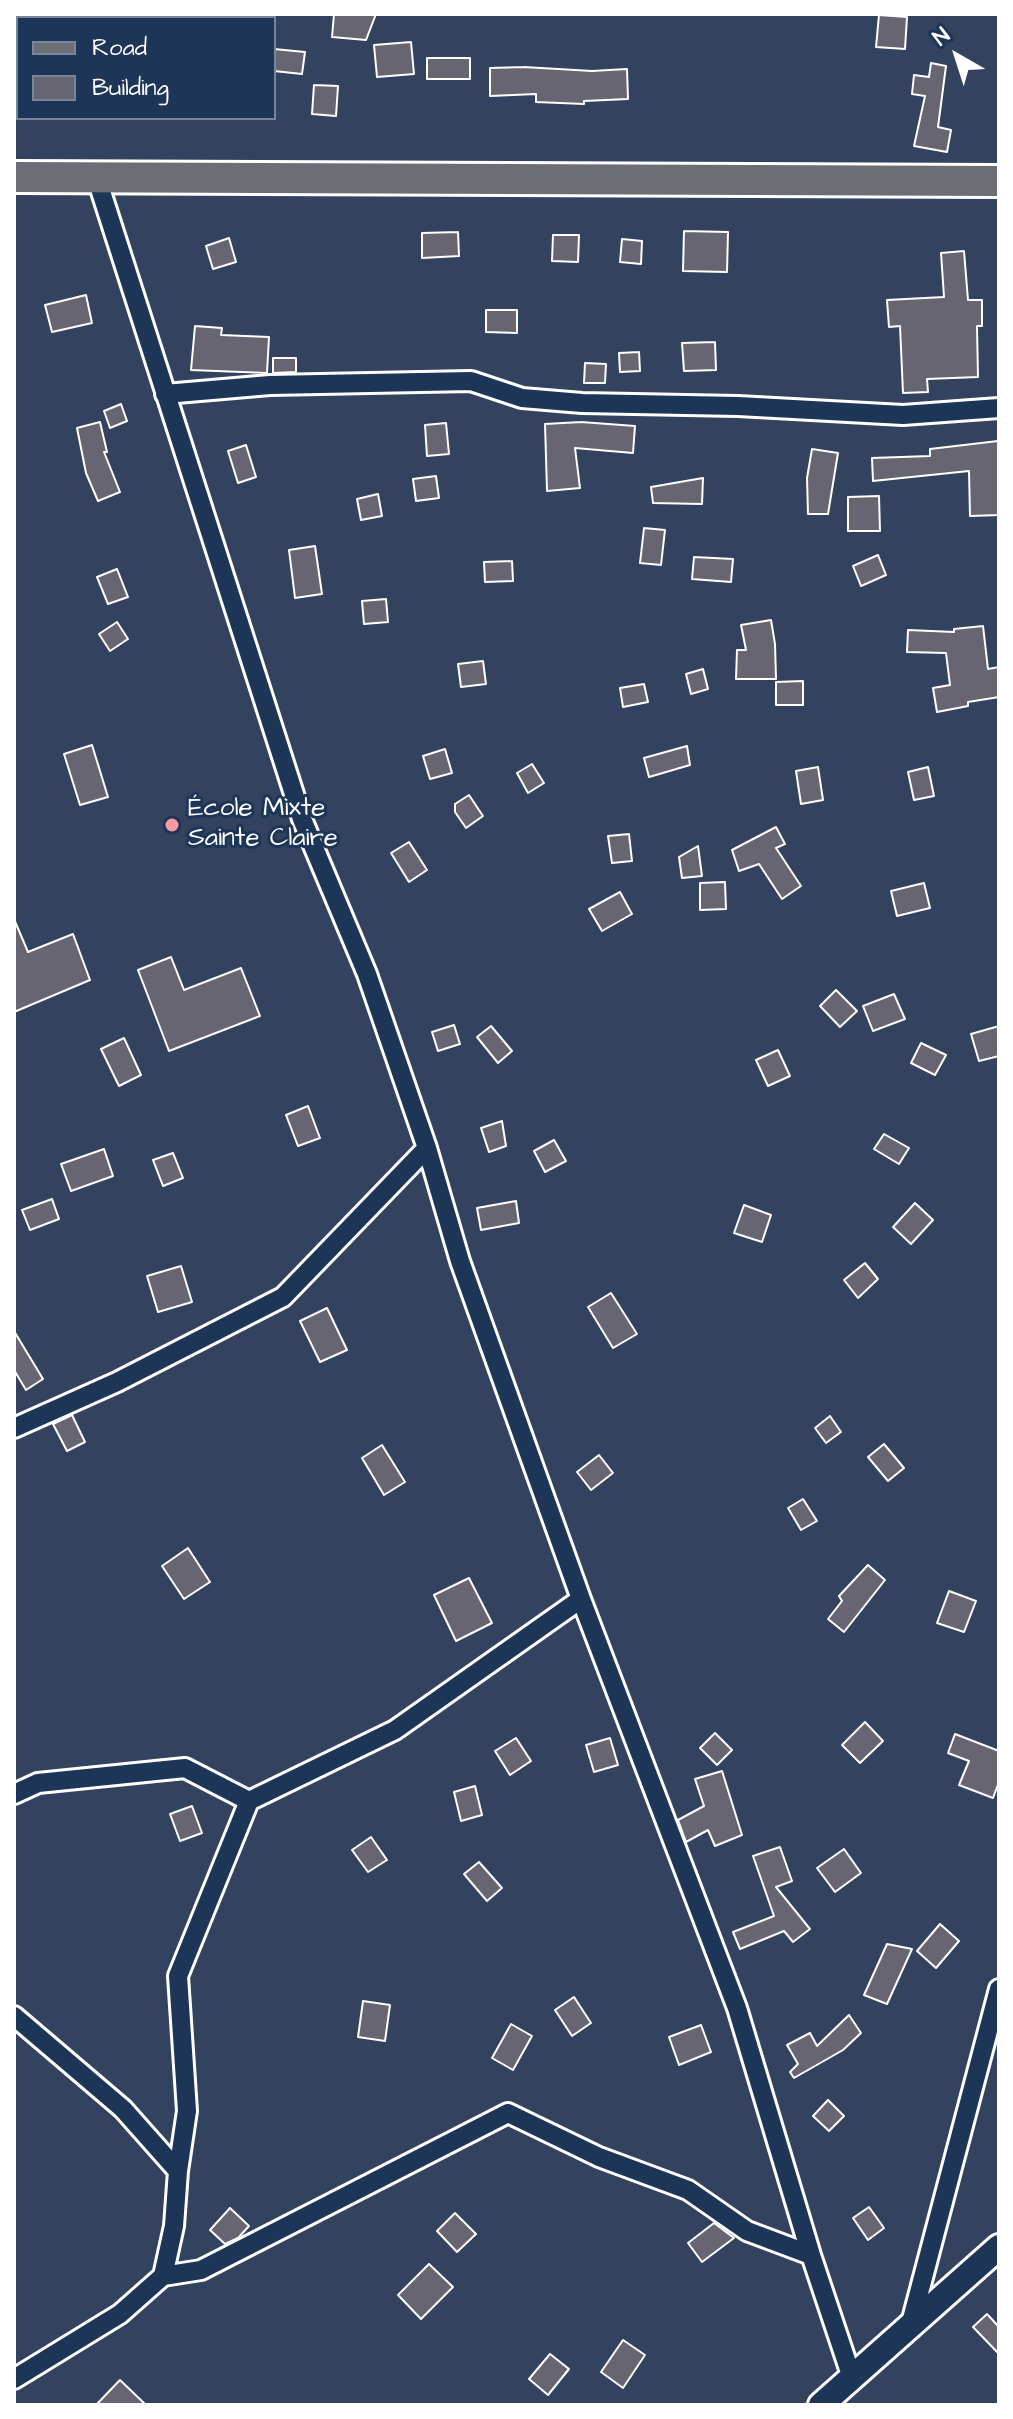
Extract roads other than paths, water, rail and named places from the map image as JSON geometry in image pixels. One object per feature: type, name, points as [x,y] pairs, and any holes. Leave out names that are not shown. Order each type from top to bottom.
[{"type":"main road","points":[[14,177],[999,181]]},
{"type":"street","points":[[96,176],[302,819],[367,974],[427,1148],[460,1261],[581,1599],[737,2008],[811,2255],[852,2378]]},
{"type":"street","points":[[165,394],[270,385],[471,381],[522,398],[582,403],[738,406],[903,415],[999,408]]},
{"type":"street","points":[[14,1428],[117,1382],[283,1297],[427,1148]]},
{"type":"street","points":[[163,2276],[174,2226],[187,2111],[178,1976],[249,1801],[395,1730],[581,1599]]},
{"type":"street","points":[[14,1794],[38,1783],[185,1768],[249,1801]]},
{"type":"street","points":[[911,2323],[999,1989]]},
{"type":"street","points":[[14,2016],[123,2109],[178,2171]]},
{"type":"street","points":[[14,2379],[120,2314],[163,2276],[201,2270],[508,2113],[599,2157],[688,2190],[747,2231],[811,2255]]},
{"type":"street","points":[[821,2405],[999,2247]]},
{"type":"place","name":"École Mixte Sainte Claire","points":[[172,825]]}]
